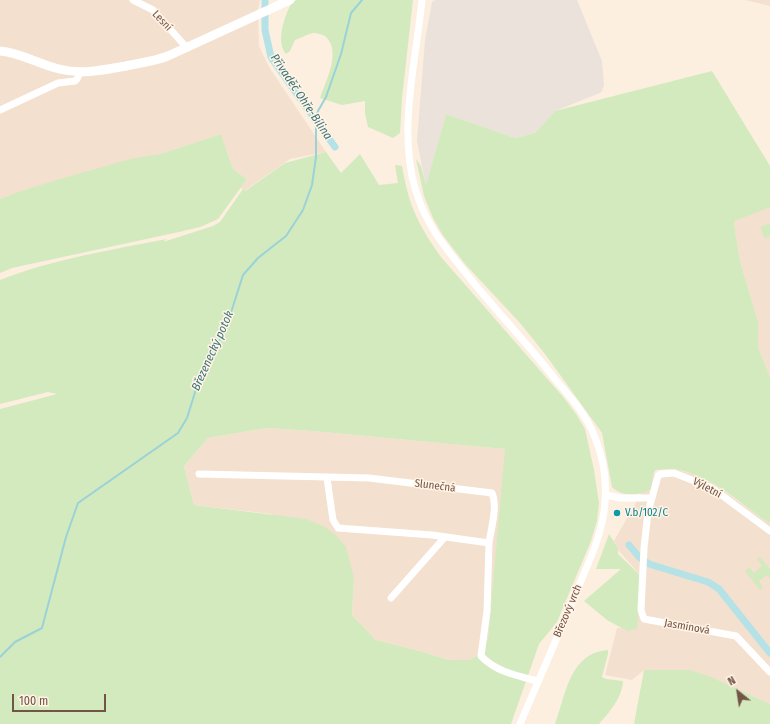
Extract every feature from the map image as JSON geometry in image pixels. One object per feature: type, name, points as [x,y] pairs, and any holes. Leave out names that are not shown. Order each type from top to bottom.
[{"type":"street","name":"Lesní","points":[[133,0],[153,10],[187,48]]},
{"type":"street","points":[[0,51],[21,55],[57,69],[80,73],[92,72],[153,61],[168,56],[290,0]]},
{"type":"street","name":"Březový vrch","points":[[422,0],[410,102],[408,138],[411,170],[415,189],[423,211],[437,237],[480,291],[581,410],[594,434],[601,455],[604,473],[606,496],[602,523],[593,552],[520,724]]},
{"type":"street","points":[[0,110],[58,83],[75,81],[80,73]]},
{"type":"street","name":"Výletní","points":[[652,498],[658,476],[662,474],[674,473],[712,488],[770,531]]},
{"type":"street","name":"Slunečná","points":[[199,474],[369,478],[492,493],[494,509],[489,543],[487,611],[481,656],[486,662],[512,675],[538,681]]},
{"type":"street","points":[[327,478],[333,520],[338,528],[445,536],[489,543]]},
{"type":"street","points":[[606,496],[620,498],[652,498]]},
{"type":"street","name":"Jasmínová","points":[[652,498],[648,512],[642,564],[641,610],[644,619],[736,636],[770,672]]},
{"type":"street","points":[[391,598],[445,536]]},
{"type":"shaded area","points":[[0,0],[260,0],[258,10],[259,46],[269,67],[326,152],[290,159],[244,191],[241,187],[247,179],[233,169],[221,134],[160,154],[12,194],[0,199]]},
{"type":"shaded area","points":[[435,0],[577,0],[602,61],[604,85],[602,91],[555,111],[535,133],[515,138],[446,114],[426,186],[417,141],[425,40],[432,2]]},
{"type":"shaded area","points":[[745,0],[770,0],[770,6]]},
{"type":"shaded area","points":[[769,206],[770,377],[758,347],[758,322],[740,261],[734,223],[735,221]]},
{"type":"shaded area","points":[[267,428],[506,449],[488,638],[481,653],[470,660],[450,660],[376,640],[352,615],[354,578],[271,514],[194,505],[184,466],[208,438]]},
{"type":"shaded area","points":[[672,469],[696,475],[714,484],[767,522],[770,522],[770,704],[714,678],[644,670],[632,680],[605,675],[617,628],[627,631],[640,575],[618,550],[614,541],[653,474]]},
{"type":"green space","points":[[297,0],[413,0],[402,98],[400,133],[393,138],[368,127],[365,113],[365,101],[342,105],[320,98],[331,66],[332,49],[330,42],[324,35],[313,33],[295,40],[290,51],[286,54],[281,42],[284,21],[292,2]]},
{"type":"green space","points":[[712,71],[770,166],[770,207],[735,221],[734,223],[740,261],[758,322],[758,347],[770,377],[770,522],[767,522],[714,484],[690,473],[678,470],[656,470],[653,474],[651,489],[642,493],[620,493],[612,487],[602,433],[545,354],[520,323],[465,264],[442,234],[433,218],[424,196],[416,159],[421,166],[426,185],[446,114],[515,138],[535,133],[555,111]]},
{"type":"green space","points":[[221,134],[233,169],[247,179],[218,219],[200,227],[12,268],[0,273],[0,199],[50,182],[130,159],[160,154]]},
{"type":"green space","points":[[326,152],[341,173],[360,154],[379,185],[398,183],[395,165],[402,166],[408,195],[414,211],[437,252],[564,398],[585,429],[594,470],[599,503],[597,521],[591,541],[557,622],[539,644],[511,724],[0,724],[0,409],[57,394],[48,392],[0,404],[0,280],[41,266],[104,251],[167,239],[163,242],[213,226],[220,222],[243,189],[245,191],[285,163]],"holes":[[[267,428],[505,449],[488,638],[481,653],[470,660],[449,660],[376,640],[352,615],[354,578],[346,547],[335,534],[323,526],[306,519],[194,505],[184,466],[208,438]]]},
{"type":"green space","points":[[770,223],[770,236],[765,239],[760,227]]},
{"type":"green space","points":[[609,534],[618,548],[618,554],[640,575],[640,597],[637,629],[627,631],[607,620],[584,601],[621,569],[596,569]]},
{"type":"green space","points":[[760,557],[770,569],[770,579],[767,575],[759,581],[763,588],[760,590],[745,571],[749,567],[754,573],[762,566],[757,559]]},
{"type":"green space","points":[[608,650],[602,677],[606,679],[623,681],[621,692],[611,710],[599,724],[555,724],[566,689],[577,667],[585,659],[595,653]]},
{"type":"green space","points":[[644,670],[690,670],[714,678],[770,704],[770,724],[634,724]]},
{"type":"waterway","name":"Přivaděč Ohře-Bílina","points":[[265,0],[265,30],[271,57],[335,147]]},
{"type":"waterway","name":"Březenecký potok","points":[[0,657],[15,642],[42,628],[66,537],[78,503],[178,433],[187,418],[197,386],[227,325],[243,275],[258,258],[286,236],[303,210],[312,185],[316,157],[316,120],[318,111],[326,97],[341,54],[351,13],[362,0]]},
{"type":"waterway","name":"Přivaděč Ohře-Bílina","points":[[629,545],[640,558],[649,564],[708,582],[719,589],[770,653]]},
{"type":"place","name":"V.b/102/C","points":[[617,513]]}]
